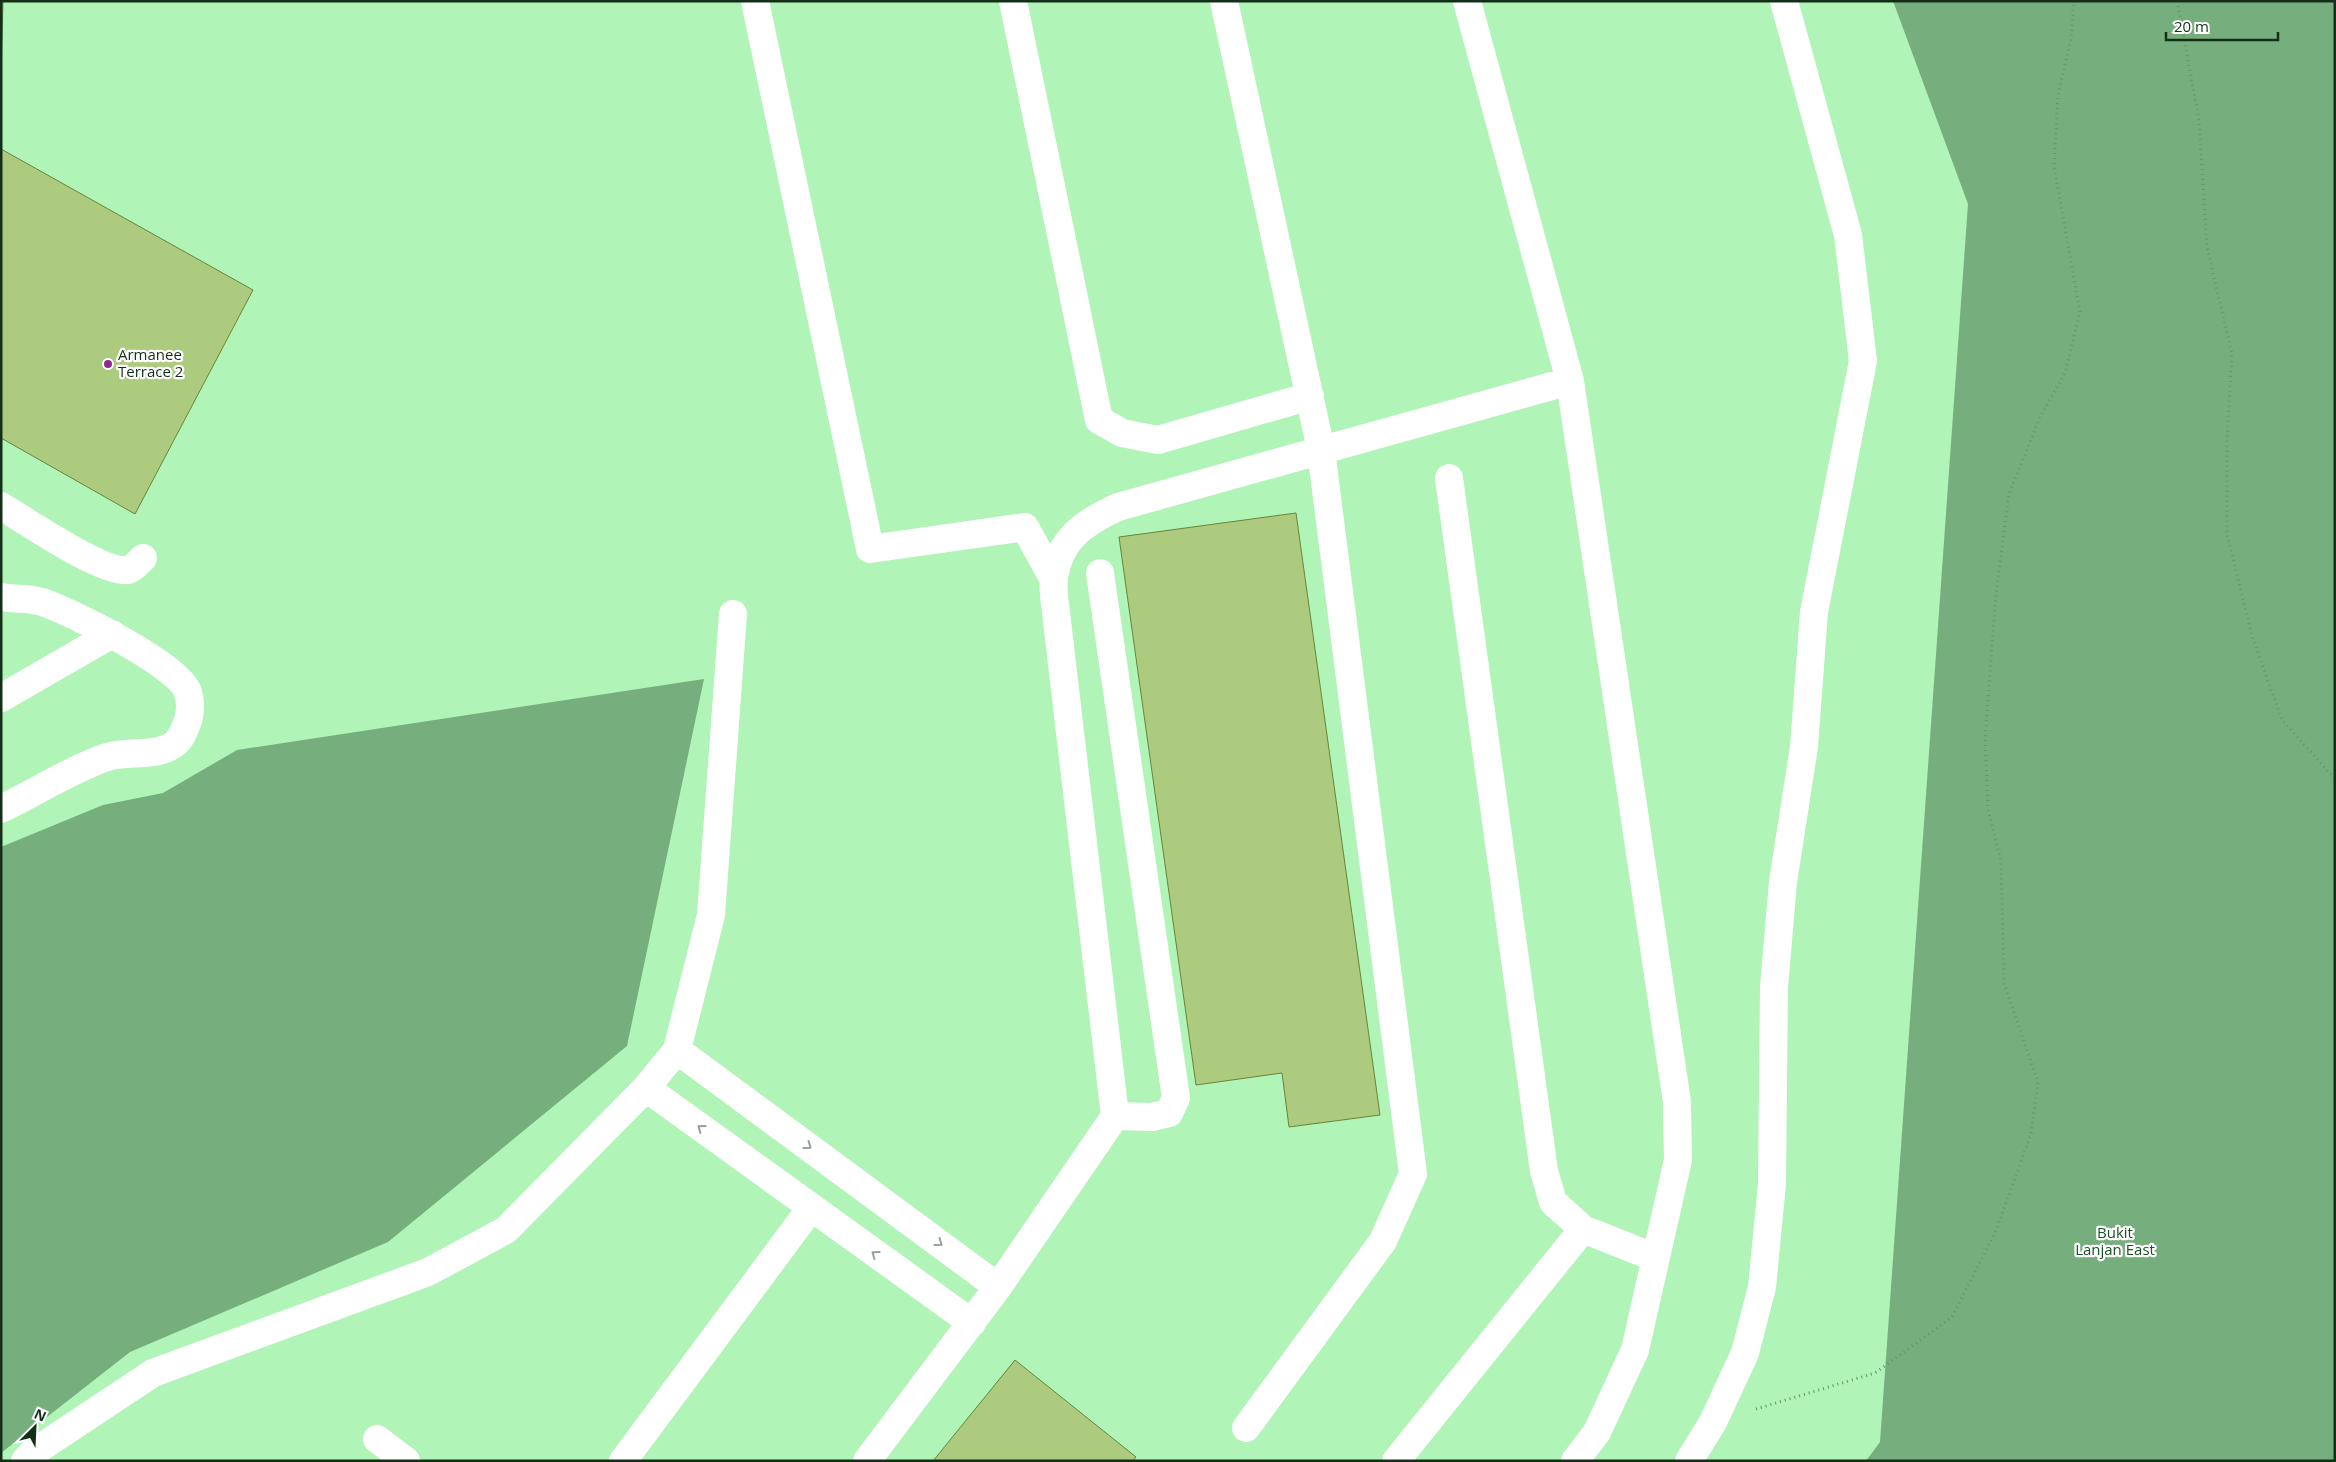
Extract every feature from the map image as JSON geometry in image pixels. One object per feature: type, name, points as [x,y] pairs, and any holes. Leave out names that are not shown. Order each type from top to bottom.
[{"type":"street","points":[[755,1],[870,550],[1025,527],[1054,580]]},
{"type":"street","points":[[1013,1],[1099,420],[1122,433],[1158,440],[1310,396]]},
{"type":"street","points":[[1224,1],[1321,450],[1413,1174],[1383,1242],[1246,1428]]},
{"type":"street","points":[[1467,1],[1570,381],[1677,1102],[1678,1160],[1635,1350],[1597,1432],[1575,1461]]},
{"type":"street","points":[[1689,1461],[1713,1422],[1745,1353],[1762,1287],[1772,1184],[1774,987],[1783,882],[1804,747],[1814,612],[1863,361],[1848,235],[1784,1]]},
{"type":"street","points":[[867,1461],[998,1287],[1115,1116],[1054,580],[1060,554],[1073,536],[1091,520],[1118,507],[1570,381]]},
{"type":"street","points":[[1449,478],[1544,1171],[1553,1202],[1583,1229],[1656,1258]]},
{"type":"street","points":[[1,506],[95,562],[118,570],[130,569],[143,558]]},
{"type":"street","points":[[1100,573],[1176,1098],[1169,1113],[1152,1117],[1115,1116]]},
{"type":"street","points":[[1,597],[26,597],[45,603],[112,634],[169,670],[187,688],[190,718],[183,735],[173,745],[158,751],[110,756],[88,764],[1,810]]},
{"type":"street","points":[[25,1461],[32,1454],[153,1373],[428,1272],[506,1230],[646,1088],[677,1050],[711,915],[733,614]]},
{"type":"street","points":[[1,698],[112,634]]},
{"type":"street","points":[[677,1050],[998,1287]]},
{"type":"street","points":[[646,1088],[972,1323]]},
{"type":"street","points":[[623,1461],[811,1208]]},
{"type":"street","points":[[1396,1461],[1583,1229]]},
{"type":"street","points":[[377,1439],[406,1461]]},
{"type":"path","points":[[1713,1422],[1875,1373],[1952,1317],[1995,1233],[2031,1134],[2038,1082],[2004,983],[2001,861],[1988,809],[1985,739],[1996,592],[2009,494],[2040,417],[2065,373],[2080,312],[2054,167],[2058,95],[2071,39],[2074,1]]},
{"type":"path","points":[[2178,1],[2199,120],[2207,247],[2232,354],[2227,441],[2227,534],[2252,636],[2282,720],[2335,779]]},
{"type":"green space","name":"Bukit Lanjan East","points":[[1893,1],[2335,1],[2335,1461],[1866,1461],[1880,1442],[1968,204]]},
{"type":"green space","points":[[704,679],[627,1046],[388,1242],[130,1352],[1,1453],[1,847],[103,805],[163,793],[237,750]]},
{"type":"building","points":[[1,1],[3,1],[1,71]]},
{"type":"building","name":"Armanee Terrace 2","points":[[1,149],[253,290],[135,514],[1,438]]},
{"type":"building","points":[[1296,513],[1380,1115],[1289,1127],[1282,1073],[1196,1085],[1119,537]]},
{"type":"building","points":[[1015,1360],[1136,1457],[1133,1461],[933,1461]]},
{"type":"place","name":"Armanee Terrace 2","points":[[108,364]]}]
